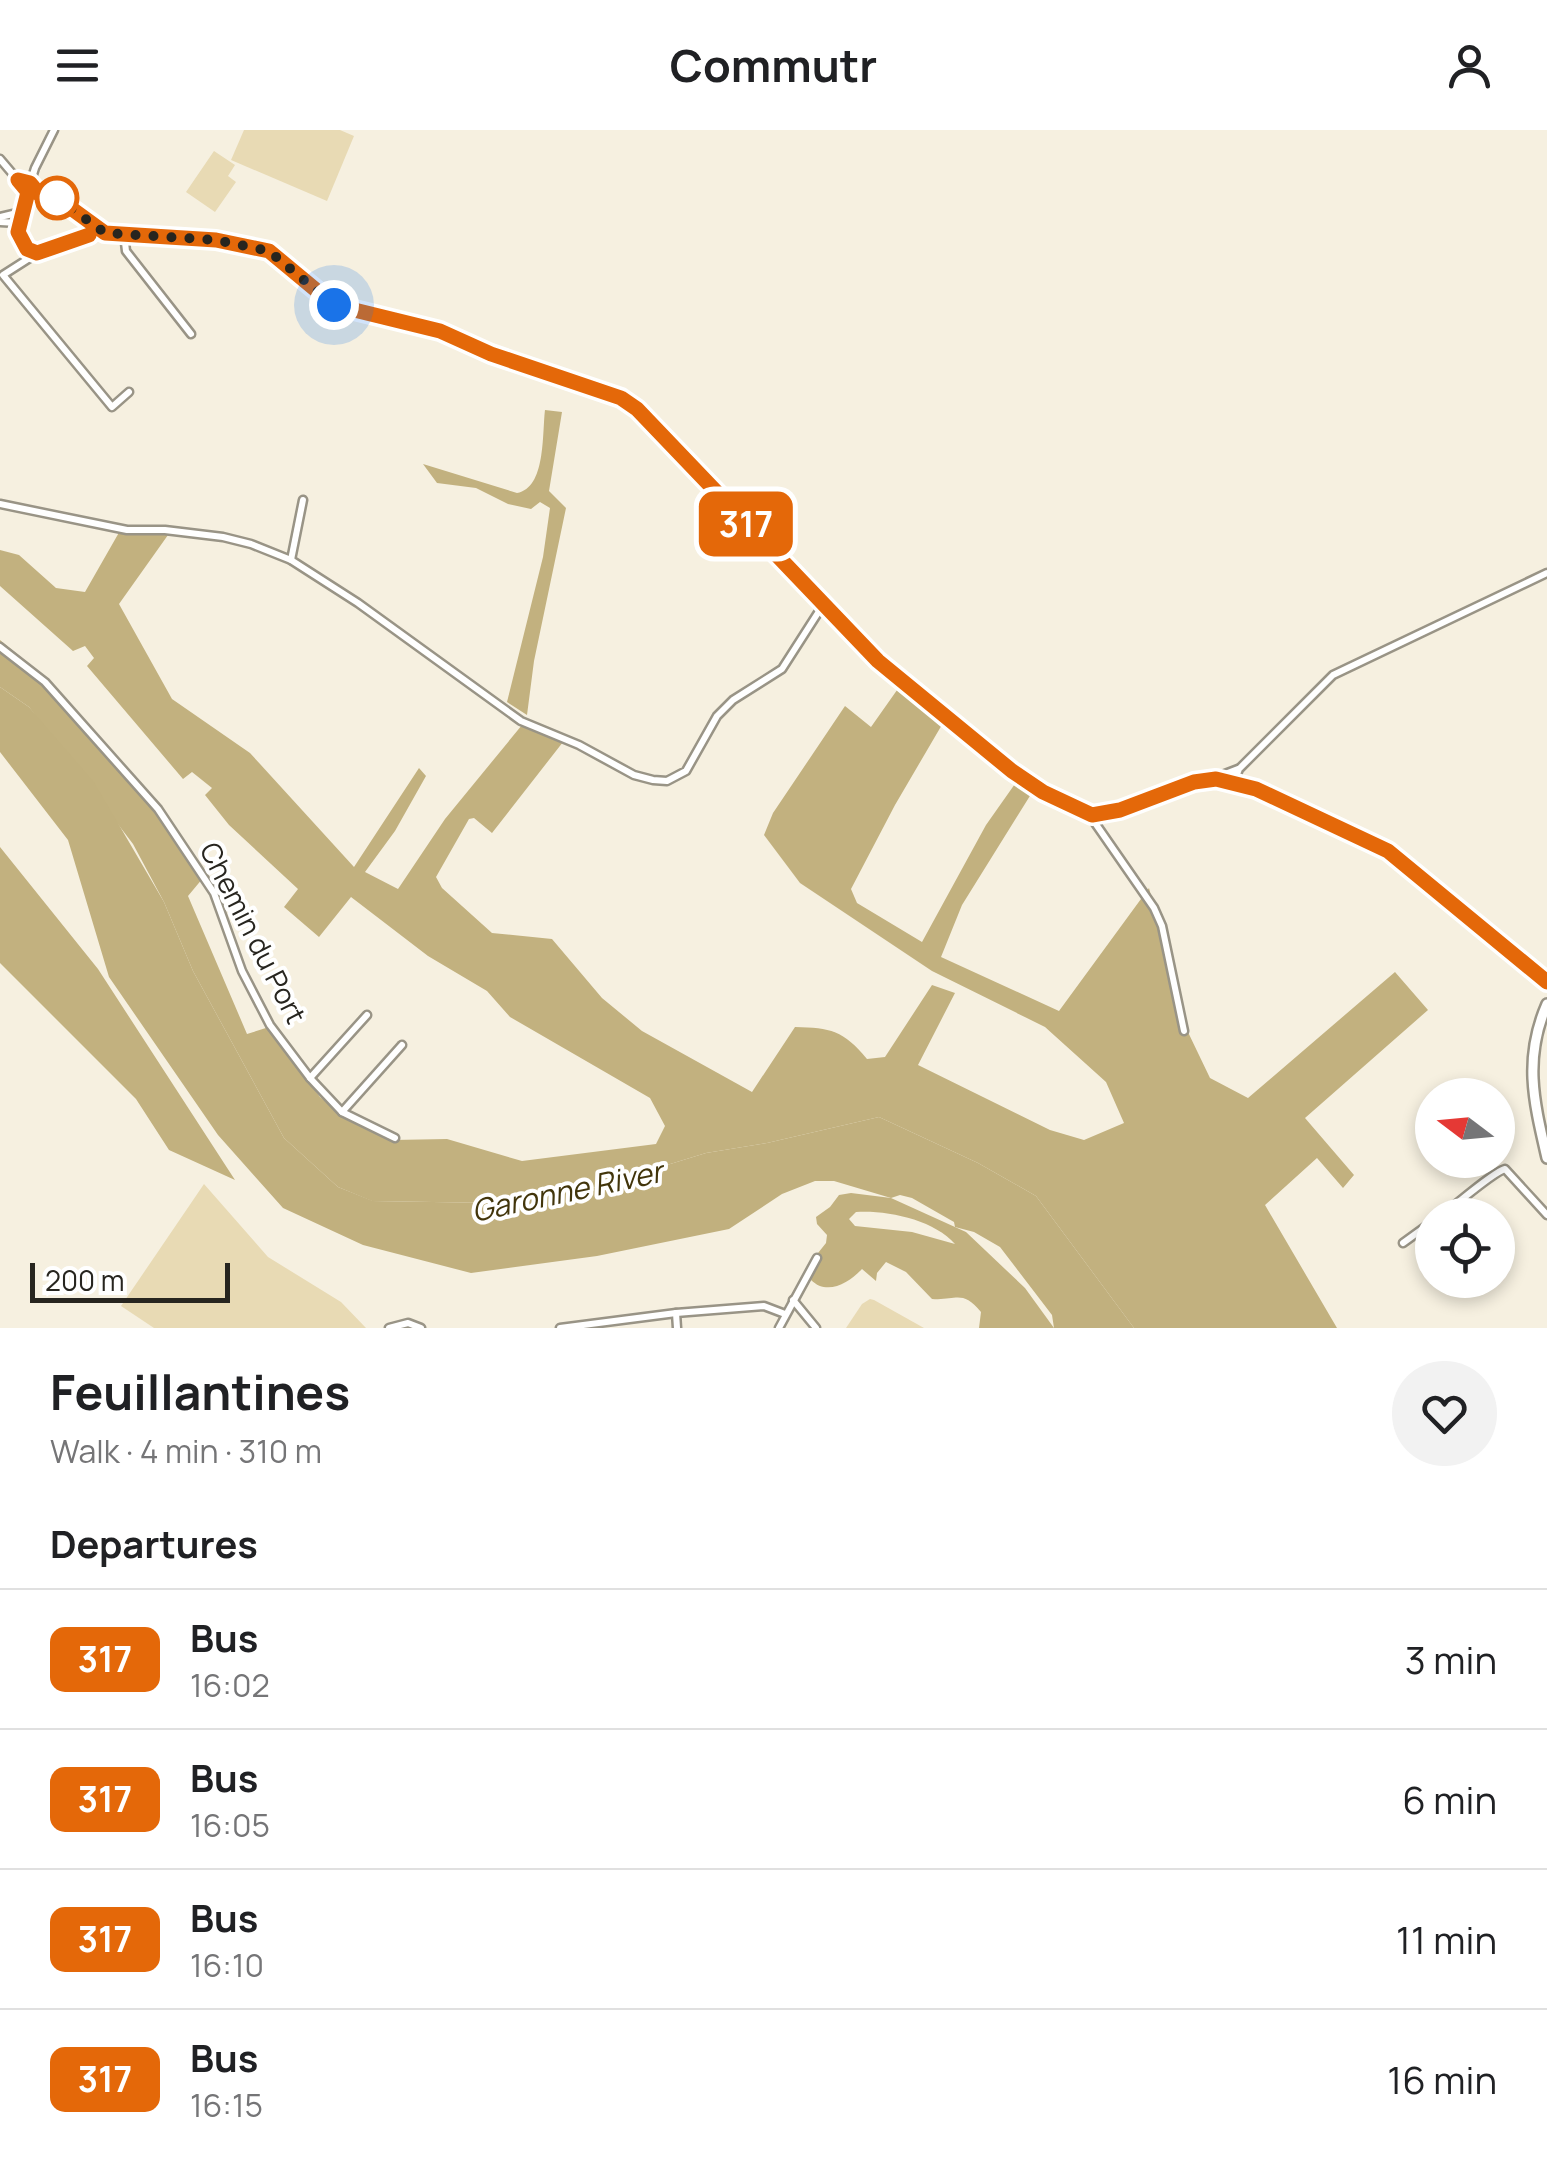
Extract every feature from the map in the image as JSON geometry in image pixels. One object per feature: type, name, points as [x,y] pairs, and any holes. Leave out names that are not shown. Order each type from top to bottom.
[{"type":"main road","points":[[1547,1004],[1534,1037],[1531,1064],[1547,1158]]},
{"type":"street","points":[[28,259],[18,227],[28,191],[54,130]]},
{"type":"street","points":[[0,159],[28,191],[57,198],[105,233]]},
{"type":"street","points":[[28,191],[40,195]]},
{"type":"street","points":[[3,221],[22,211]]},
{"type":"street","points":[[3,221],[18,227]]},
{"type":"street","points":[[89,235],[90,223]]},
{"type":"street","points":[[129,392],[112,407],[3,275],[37,253],[105,233],[258,246],[278,257],[334,305],[440,331],[491,354],[621,398],[637,409],[878,661],[1012,771],[1043,792],[1092,815],[1120,810],[1171,788],[1212,780],[1239,769],[1333,676],[1547,573]]},
{"type":"street","points":[[124,234],[126,250],[192,334]]},
{"type":"street","points":[[27,249],[37,253]]},
{"type":"street","points":[[291,560],[303,500]]},
{"type":"street","points":[[0,504],[127,530],[176,530],[222,537],[291,560],[521,721],[634,775],[653,780],[678,778],[686,771],[717,716],[733,700],[782,669],[823,605]]},
{"type":"street","name":"Chemin du Port","points":[[0,647],[46,682],[158,809],[214,893],[242,971],[270,1024],[310,1078],[342,1112],[395,1138]]},
{"type":"street","points":[[1234,782],[1239,769]]},
{"type":"street","points":[[1212,780],[1234,782],[1290,802],[1388,851],[1547,982]]},
{"type":"street","points":[[1092,815],[1162,926],[1184,1032]]},
{"type":"street","points":[[310,1078],[367,1015]]},
{"type":"street","points":[[342,1112],[402,1045]]},
{"type":"street","points":[[1466,1198],[1492,1174],[1504,1169],[1547,1215]]},
{"type":"street","points":[[1403,1243],[1415,1234]]},
{"type":"street","points":[[779,1328],[817,1258]]},
{"type":"street","points":[[793,1300],[816,1328]]},
{"type":"street","points":[[560,1328],[764,1306],[785,1314]]},
{"type":"street","points":[[676,1313],[677,1328]]},
{"type":"street","points":[[389,1328],[408,1323],[422,1328]]},
{"type":"shaded area","points":[[244,130],[340,130],[354,136],[327,201],[231,160]]},
{"type":"shaded area","points":[[214,151],[235,165],[228,176],[236,182],[215,212],[186,192]]},
{"type":"shaded area","points":[[545,410],[562,412],[549,491],[566,508],[534,661],[527,715],[507,702],[543,557],[550,508],[540,502],[531,509],[508,504],[476,488],[437,483],[423,464],[517,493],[526,489],[538,471]]},
{"type":"shaded area","points":[[121,529],[168,535],[119,604],[172,699],[250,753],[354,867],[419,768],[426,776],[395,831],[365,872],[398,889],[445,819],[522,725],[563,742],[492,833],[474,818],[469,819],[436,877],[442,888],[492,933],[552,939],[602,998],[642,1031],[752,1092],[795,1027],[836,1032],[867,1059],[885,1057],[932,985],[955,993],[918,1065],[1050,1130],[1084,1140],[1124,1123],[1106,1082],[1045,1027],[932,971],[800,883],[764,835],[773,813],[845,706],[871,727],[902,683],[943,723],[851,889],[857,903],[922,942],[986,825],[1017,781],[1033,791],[962,905],[941,957],[1059,1011],[1149,888],[1186,1028],[1210,1078],[1248,1098],[1395,972],[1428,1010],[1305,1118],[1354,1175],[1343,1188],[1317,1158],[1265,1205],[1337,1328],[1134,1328],[1036,1196],[978,1163],[879,1117],[706,1153],[589,1189],[493,1203],[372,1201],[338,1187],[284,1138],[193,971],[164,902],[133,844],[29,707],[0,687],[0,640],[52,683],[156,800],[203,878],[188,896],[247,1034],[269,1027],[320,1097],[349,1120],[393,1140],[447,1139],[522,1161],[656,1144],[665,1126],[650,1098],[510,1017],[487,991],[428,956],[351,897],[319,937],[284,907],[298,889],[229,825],[205,795],[212,788],[192,772],[183,779],[87,666],[94,658],[85,646],[73,651],[0,586],[0,550],[19,555],[56,588],[85,592]]},
{"type":"shaded area","points":[[0,687],[29,707],[94,782],[164,902],[193,971],[284,1138],[338,1187],[373,1201],[493,1203],[589,1189],[706,1153],[879,1117],[978,1163],[1036,1196],[1134,1328],[1054,1328],[1052,1315],[1000,1247],[974,1232],[955,1227],[954,1222],[912,1198],[891,1198],[834,1181],[815,1181],[782,1194],[729,1229],[597,1256],[471,1273],[363,1245],[283,1208],[218,1135],[109,977],[68,840],[0,752]]},
{"type":"shaded area","points":[[0,847],[98,969],[235,1180],[169,1150],[136,1099],[0,963]]},
{"type":"shaded area","points":[[204,1184],[268,1257],[341,1302],[366,1328],[154,1328],[121,1306]]},
{"type":"shaded area","points":[[839,1195],[891,1198],[966,1232],[1025,1288],[1054,1328],[979,1328],[981,1312],[969,1301],[932,1299],[906,1272],[886,1262],[876,1281],[862,1269],[838,1286],[817,1285],[811,1280],[827,1235],[816,1217]],"holes":[[[856,1212],[923,1223],[955,1244],[912,1232],[855,1226],[849,1219]]]},
{"type":"shaded area","points":[[870,1299],[874,1300],[924,1328],[846,1328]]},
{"type":"bus line","name":"317","points":[[89,235],[37,253],[27,249],[18,223],[28,192],[18,180],[30,183],[40,195],[57,198],[105,233],[258,246],[334,305],[440,331],[491,354],[621,398],[637,409],[878,661],[1043,792],[1092,815],[1108,814],[1194,782],[1216,779],[1256,789],[1388,851],[1547,982]]},
{"type":"route","points":[[57,198],[105,233],[258,246],[334,305]]},
{"type":"water label","name":"Garonne River","points":[[567,1192]]}]
